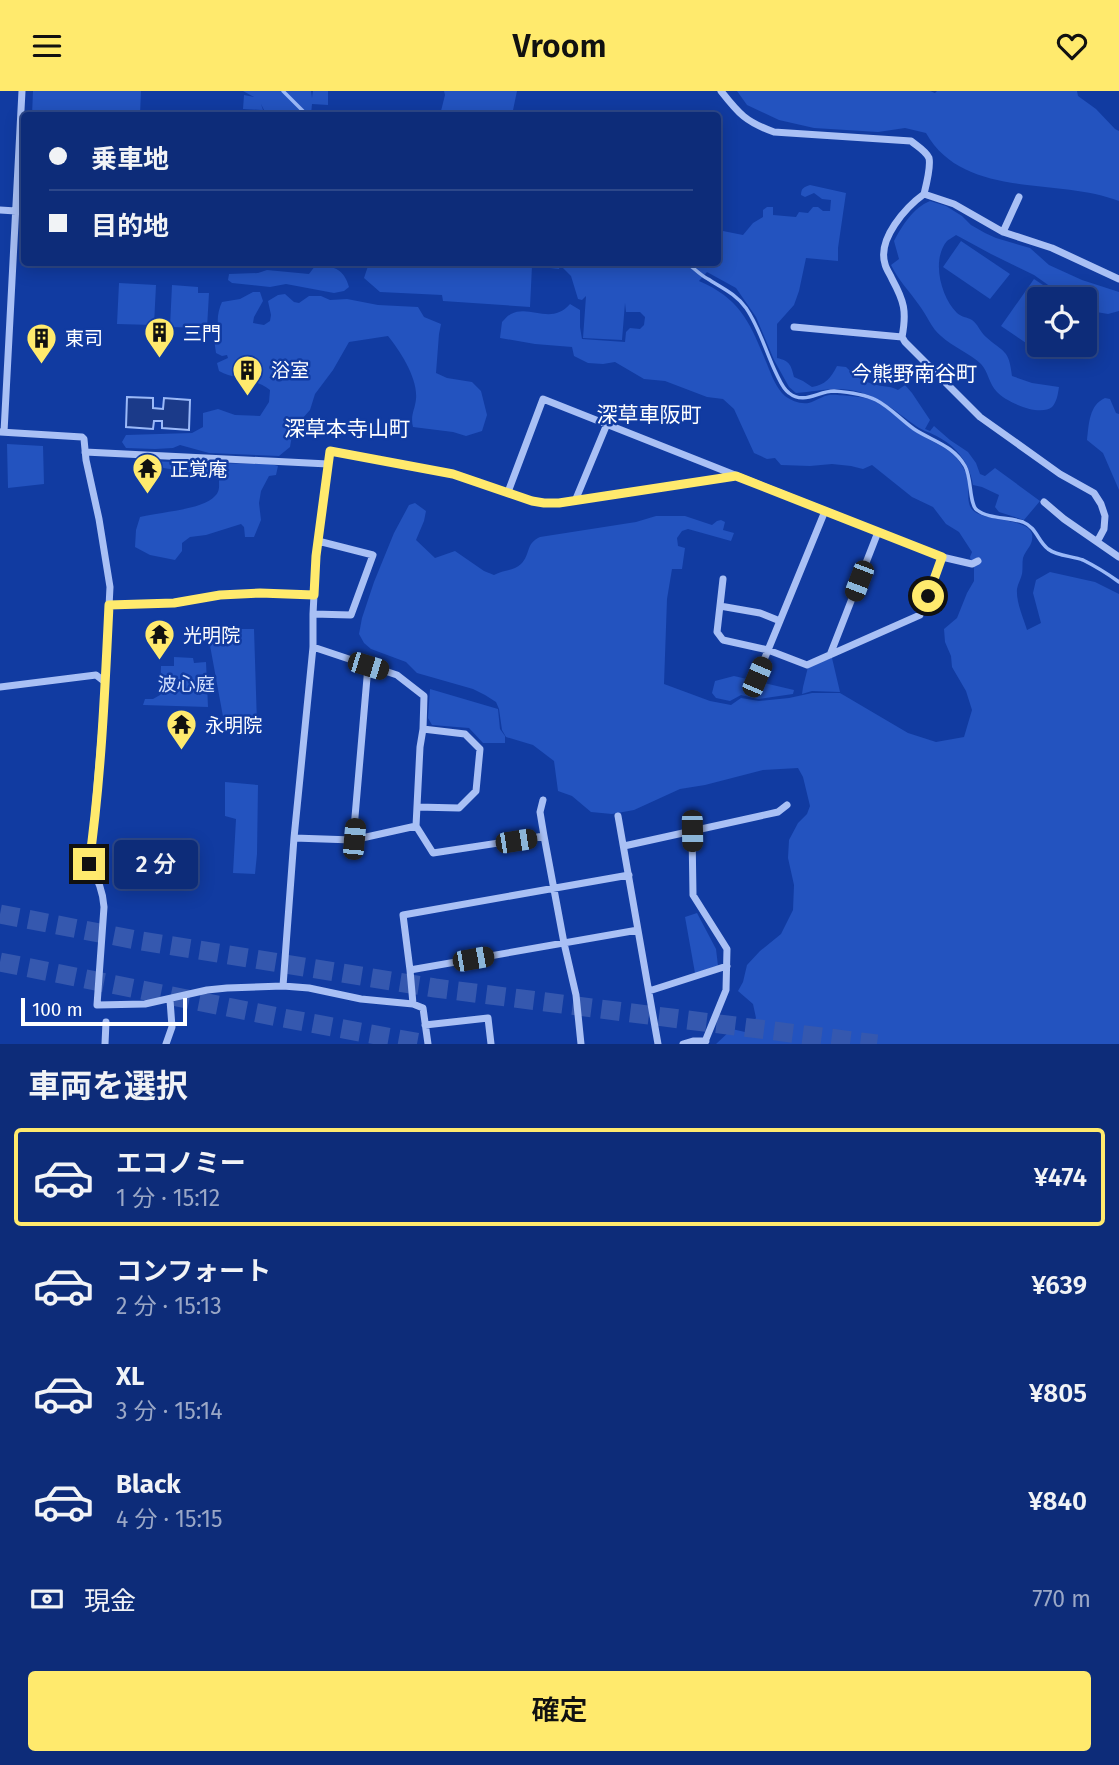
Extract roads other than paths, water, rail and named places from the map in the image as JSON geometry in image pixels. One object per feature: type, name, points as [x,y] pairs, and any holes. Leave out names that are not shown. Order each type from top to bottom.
[{"type":"street","points":[[22,91],[2,432],[84,439],[110,587],[105,682],[89,864],[103,894],[104,907],[97,1005],[145,1004],[227,988],[309,988],[361,999],[413,1004],[423,1008],[428,1044]]},
{"type":"street","points":[[721,91],[738,113],[754,125],[774,132],[911,141],[923,150],[929,158],[924,194],[912,203],[896,223],[883,246],[884,263],[904,301],[906,319],[902,337],[979,417],[1060,474],[1094,493],[1105,516],[1104,529],[1097,542]]},
{"type":"street","points":[[924,194],[954,204],[1003,232],[1052,247],[1119,279]]},
{"type":"street","points":[[1003,232],[1019,197]]},
{"type":"street","points":[[0,210],[16,211]]},
{"type":"street","points":[[794,327],[902,337]]},
{"type":"street","points":[[508,492],[543,399],[942,557],[972,564],[978,561]]},
{"type":"street","points":[[575,501],[607,424]]},
{"type":"street","points":[[283,986],[313,647],[318,541],[330,451],[453,474],[544,503],[575,501],[736,476]]},
{"type":"street","points":[[85,452],[328,464]]},
{"type":"street","points":[[1044,502],[1119,557]]},
{"type":"street","points":[[757,677],[825,511]]},
{"type":"street","points":[[830,655],[878,532]]},
{"type":"street","points":[[313,614],[351,615],[373,555],[318,541]]},
{"type":"street","points":[[723,579],[717,632],[723,640],[768,650],[807,665],[920,615],[942,557]]},
{"type":"street","points":[[109,605],[174,603],[220,595],[260,593],[314,595]]},
{"type":"street","points":[[720,605],[760,613],[780,621]]},
{"type":"street","points":[[313,647],[397,675],[424,696],[416,825],[433,853],[544,836]]},
{"type":"street","points":[[354,839],[368,666]]},
{"type":"street","points":[[0,687],[96,675],[105,682]]},
{"type":"street","points":[[417,807],[459,808],[476,791],[480,749],[465,734],[423,729]]},
{"type":"street","points":[[544,800],[540,812],[576,995],[581,1044]]},
{"type":"street","points":[[624,846],[778,813],[787,805]]},
{"type":"street","points":[[618,816],[658,1044]]},
{"type":"street","points":[[294,838],[354,839],[416,825]]},
{"type":"street","points":[[683,1044],[693,1041],[705,1043],[726,990],[726,949],[693,895],[692,831]]},
{"type":"street","points":[[413,1004],[403,915],[629,875]]},
{"type":"street","points":[[410,970],[638,930]]},
{"type":"street","points":[[649,991],[727,966]]},
{"type":"street","points":[[166,1044],[172,1027],[170,1000]]},
{"type":"street","points":[[425,1025],[488,1018],[491,1044]]},
{"type":"street","points":[[106,1023],[106,1044]]},
{"type":"waterway","points":[[283,91],[304,112]]},
{"type":"waterway","points":[[690,266],[733,295],[746,308],[773,367],[789,393],[800,398],[834,391],[876,400],[914,429],[948,448],[960,459],[967,471],[974,507],[977,510],[987,515],[1023,522],[1031,527],[1044,546],[1060,555],[1083,560],[1119,582]]},
{"type":"tunnel","points":[[0,914],[136,940],[435,988],[877,1044]]},
{"type":"tunnel","points":[[0,962],[426,1044]]},
{"type":"place","name":"三門","points":[[160,360]]},
{"type":"place","name":"東司","points":[[42,365]]},
{"type":"place","name":"浴室","points":[[248,397]]},
{"type":"place","name":"正覚庵","points":[[147,496]]},
{"type":"place","name":"光明院","points":[[160,662]]},
{"type":"place","name":"永明院","points":[[182,752]]},
{"type":"district","name":"今熊野南谷町","points":[[914,374]]},
{"type":"district","name":"深草車阪町","points":[[649,415]]},
{"type":"district","name":"深草本寺山町","points":[[347,429]]},
{"type":"park label","name":"波心庭","points":[[186,684]]}]
